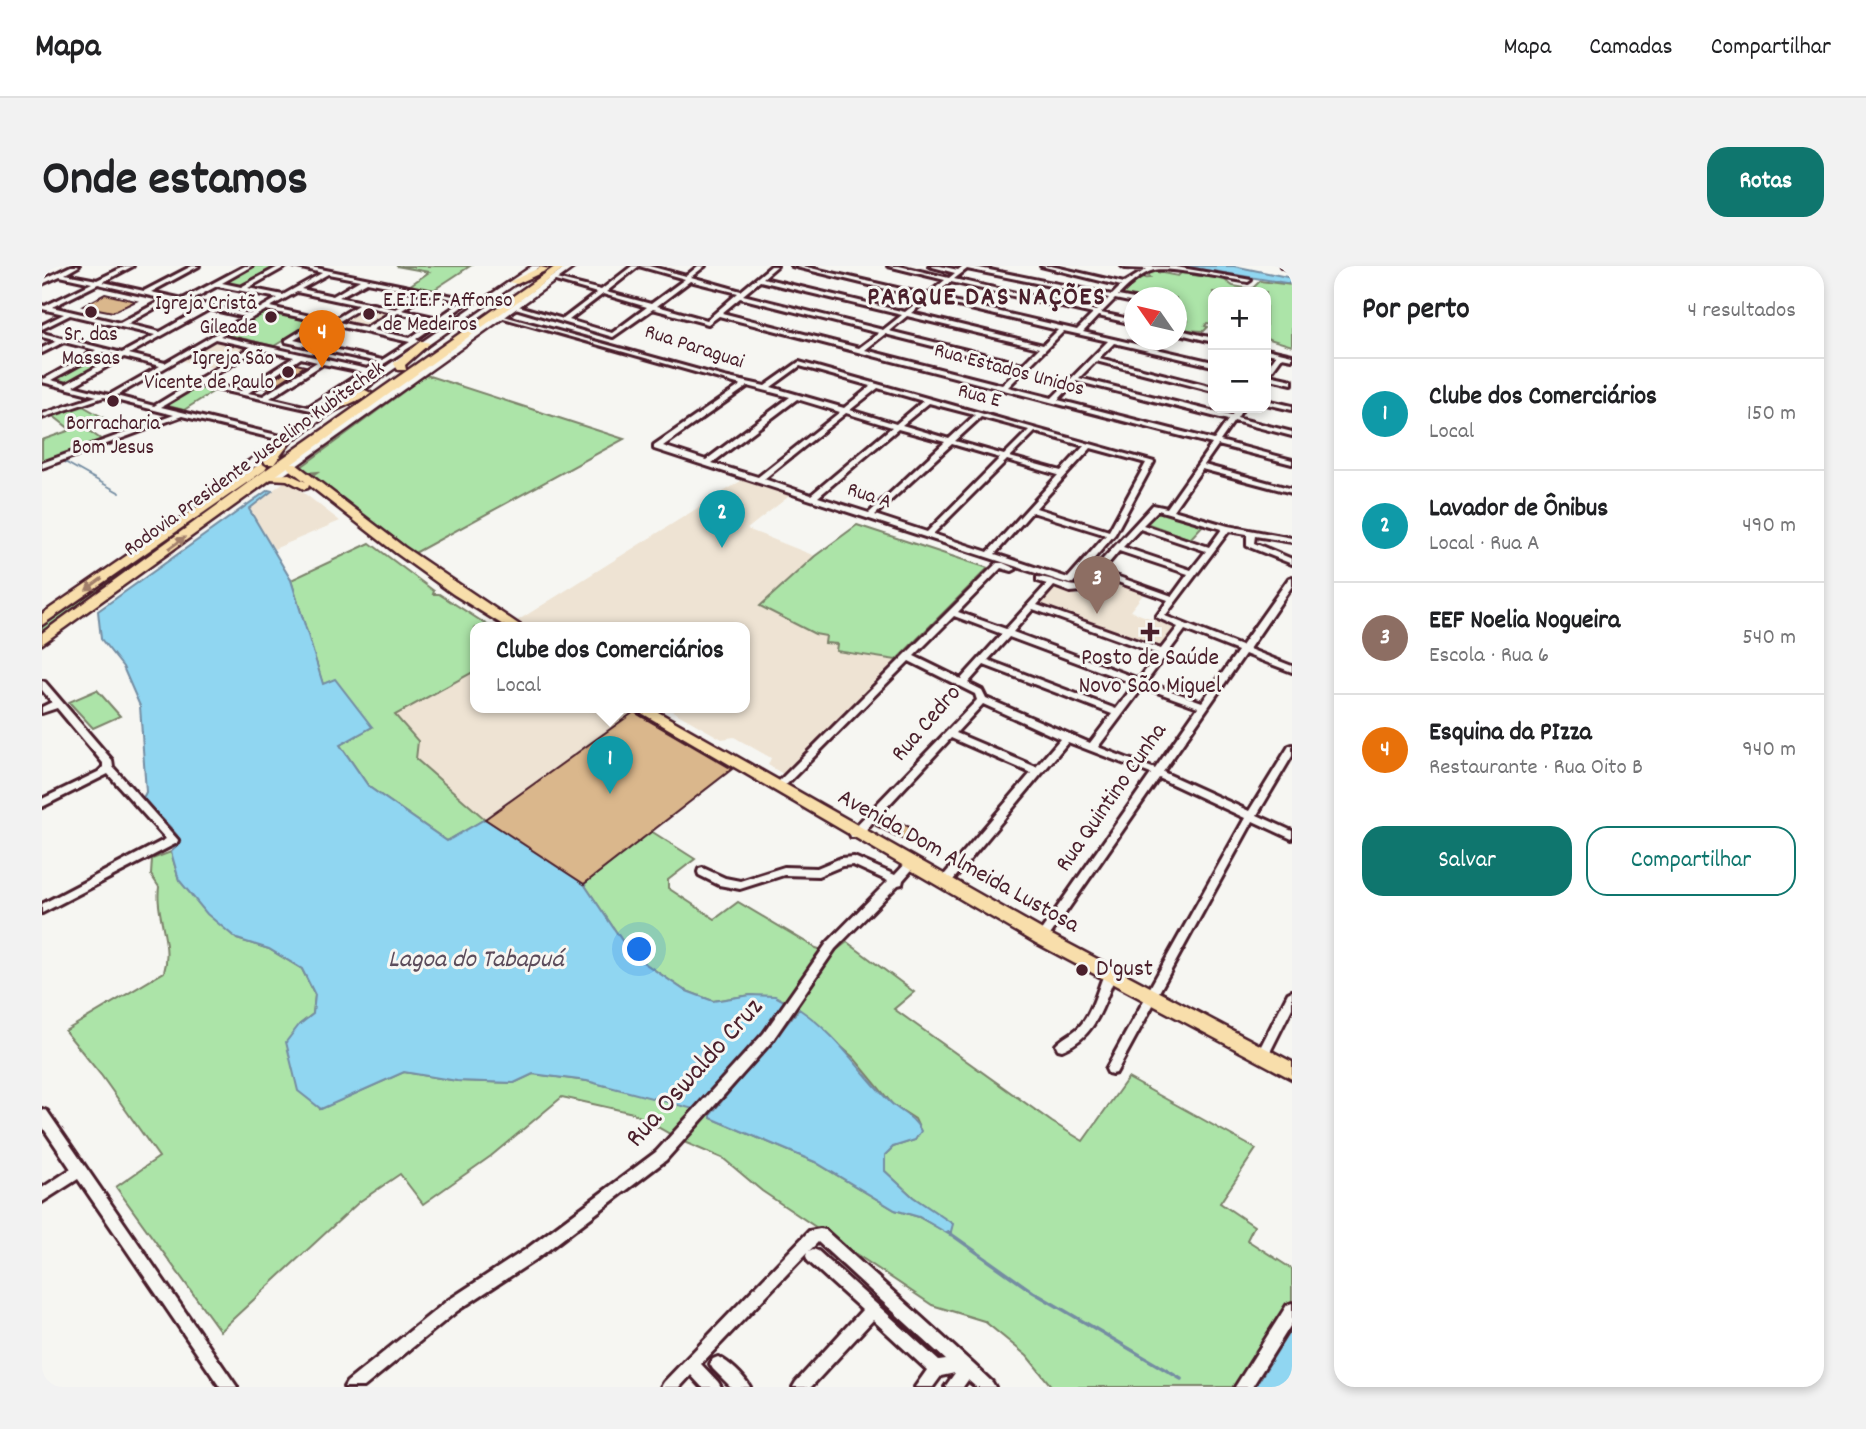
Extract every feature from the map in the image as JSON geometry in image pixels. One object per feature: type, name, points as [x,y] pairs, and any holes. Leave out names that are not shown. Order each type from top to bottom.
[{"type":"highway","points":[[514,282],[552,269]]},
{"type":"highway","name":"Rodovia Presidente Juscelino Kubitschek","points":[[42,621],[365,393],[552,269]]},
{"type":"highway","points":[[369,412],[405,383],[407,380],[398,373],[399,364],[425,344]]},
{"type":"highway","name":"Rodovia Presidente Juscelino Kubitschek","points":[[42,640],[220,512],[398,373]]},
{"type":"highway","points":[[330,409],[365,393]]},
{"type":"highway","points":[[270,461],[286,440]]},
{"type":"highway","points":[[220,512],[274,477]]},
{"type":"main road","points":[[274,477],[509,311],[552,269],[572,266]]},
{"type":"main road","points":[[206,503],[235,476],[330,409],[398,373],[425,344],[514,282]]},
{"type":"main road","points":[[292,466],[300,479],[440,589],[493,622]]},
{"type":"main road","points":[[274,477],[300,479]]},
{"type":"main road","points":[[354,521],[508,622]]},
{"type":"main road","name":"Avenida Dom Almeida Lustosa","points":[[649,713],[949,877],[1110,974],[1292,1061]]},
{"type":"main road","name":"Avenida Dom Almeida Lustosa","points":[[665,713],[783,782],[912,864],[1045,934],[1292,1071]]},
{"type":"street","points":[[43,281],[76,266]]},
{"type":"street","points":[[99,283],[131,266]]},
{"type":"street","points":[[44,307],[137,266]]},
{"type":"street","points":[[142,292],[196,266]]},
{"type":"street","points":[[184,301],[249,266]]},
{"type":"street","points":[[242,289],[284,266]]},
{"type":"street","points":[[297,266],[484,303]]},
{"type":"street","points":[[564,321],[636,266]]},
{"type":"street","points":[[642,266],[1024,367]]},
{"type":"street","points":[[509,311],[564,321],[613,335],[653,307],[702,266]]},
{"type":"street","points":[[552,269],[601,292],[708,321],[774,266]]},
{"type":"street","points":[[795,266],[1208,363]]},
{"type":"street","points":[[891,266],[1124,319]]},
{"type":"street","points":[[932,266],[960,272]]},
{"type":"street","points":[[1044,266],[1125,285]]},
{"type":"street","points":[[1125,266],[1248,280]]},
{"type":"street","points":[[1284,266],[1292,268]]},
{"type":"street","points":[[861,351],[967,267],[983,267],[1124,299]]},
{"type":"street","points":[[1079,332],[1125,285],[1153,268]]},
{"type":"street","points":[[42,416],[107,396],[327,272]]},
{"type":"street","points":[[59,274],[251,316]]},
{"type":"street","points":[[759,279],[1044,347]]},
{"type":"street","points":[[334,298],[365,280]]},
{"type":"street","points":[[217,284],[283,298]]},
{"type":"street","points":[[296,290],[439,320]]},
{"type":"street","points":[[368,330],[427,292]]},
{"type":"street","points":[[121,325],[170,298]]},
{"type":"street","points":[[411,340],[468,300]]},
{"type":"street","points":[[333,323],[363,304]]},
{"type":"street","points":[[44,307],[161,334]]},
{"type":"street","points":[[67,386],[209,307]]},
{"type":"street","points":[[265,308],[416,341],[384,362],[289,341]]},
{"type":"street","name":"Rua Paraguai","points":[[509,311],[723,379],[766,388],[1062,474]]},
{"type":"street","points":[[42,327],[69,313]]},
{"type":"street","name":"Rua Estados Unidos","points":[[718,314],[1292,462]]},
{"type":"street","points":[[274,350],[323,320]]},
{"type":"street","points":[[1004,387],[1063,328]]},
{"type":"street","points":[[1187,334],[1208,339]]},
{"type":"street","points":[[43,336],[166,365]]},
{"type":"street","points":[[215,337],[366,371],[398,373]]},
{"type":"street","points":[[42,351],[63,340]]},
{"type":"street","points":[[1054,400],[1113,340]]},
{"type":"street","points":[[155,408],[258,346]]},
{"type":"street","points":[[43,380],[102,349]]},
{"type":"street","points":[[1271,352],[1292,358]]},
{"type":"street","points":[[1271,368],[1280,355]]},
{"type":"street","points":[[241,394],[300,356]]},
{"type":"street","points":[[1094,359],[1208,387]]},
{"type":"street","points":[[264,399],[323,361]]},
{"type":"street","points":[[197,383],[307,409],[380,361]]},
{"type":"street","name":"Rua E","points":[[766,388],[799,364],[1150,462],[1111,534]]},
{"type":"street","points":[[1271,376],[1292,382]]},
{"type":"street","points":[[1075,379],[1292,434]]},
{"type":"street","points":[[43,380],[286,440]]},
{"type":"street","name":"Rua A","points":[[748,383],[657,447],[989,555],[1070,585]]},
{"type":"street","points":[[759,480],[876,386]]},
{"type":"street","points":[[707,463],[795,397]]},
{"type":"street","points":[[813,497],[927,401]]},
{"type":"street","points":[[1271,402],[1292,408]]},
{"type":"street","points":[[1170,509],[1237,413]]},
{"type":"street","points":[[42,466],[182,414]]},
{"type":"street","points":[[870,516],[978,415]]},
{"type":"street","points":[[928,535],[1033,430]]},
{"type":"street","points":[[989,555],[1089,445]]},
{"type":"street","points":[[1200,466],[1292,491]]},
{"type":"street","points":[[783,782],[1000,565],[1052,583],[1080,589],[1154,508],[1160,507],[1251,534],[1292,540]]},
{"type":"street","points":[[1030,509],[1111,534],[1070,585]]},
{"type":"street","points":[[1137,526],[1210,550]]},
{"type":"street","points":[[1227,528],[1160,617],[1292,668]]},
{"type":"street","points":[[1251,534],[1250,544],[1292,562]]},
{"type":"street","points":[[1117,548],[1192,573]]},
{"type":"street","points":[[1095,571],[1173,598]]},
{"type":"street","name":"Rua Quintino Cunha","points":[[1045,934],[1292,580]]},
{"type":"street","name":"Rua Cedro","points":[[859,830],[982,700],[979,692],[963,683],[1052,583]]},
{"type":"street","points":[[1032,606],[1163,653]]},
{"type":"street","points":[[954,613],[1203,706]]},
{"type":"street","points":[[1092,747],[1183,627]]},
{"type":"street","points":[[909,657],[963,683]]},
{"type":"street","points":[[983,661],[1118,713]]},
{"type":"street","points":[[42,684],[108,762],[108,768],[173,840],[42,909]]},
{"type":"street","points":[[982,700],[1066,738],[1157,773],[1292,835]]},
{"type":"street","points":[[42,710],[57,704]]},
{"type":"street","points":[[950,734],[1038,772]]},
{"type":"street","points":[[949,877],[1066,738]]},
{"type":"street","points":[[1112,1069],[1251,816],[1292,748]]},
{"type":"street","points":[[42,803],[102,774],[108,768]]},
{"type":"street","points":[[703,872],[740,885],[784,871],[825,871],[848,861],[864,864],[898,881]]},
{"type":"street","name":"Rua Oswaldo Cruz","points":[[352,1387],[452,1306],[537,1250],[646,1170],[768,1037],[831,946],[912,864]]},
{"type":"street","points":[[1062,1045],[1080,1036],[1090,1025],[1110,974]]},
{"type":"street","points":[[1266,1048],[1292,996]]},
{"type":"street","points":[[42,1115],[229,1387]]},
{"type":"street","points":[[42,1196],[79,1171]]},
{"type":"street","points":[[669,1387],[814,1236],[820,1235],[987,1387]]},
{"type":"street","points":[[813,1256],[937,1369],[965,1367]]},
{"type":"street","points":[[801,1387],[872,1310]]},
{"type":"street","points":[[1243,1387],[1292,1310]]},
{"type":"street","points":[[718,1364],[742,1387]]},
{"type":"street","points":[[692,1365],[713,1387]]},
{"type":"street","points":[[953,1387],[965,1367]]},
{"type":"street","points":[[923,1387],[937,1369]]},
{"type":"shaded area","name":"E.E.I.E.F. Affonso de Medeiros","points":[[362,307],[390,312],[366,328],[337,322]]},
{"type":"shaded area","points":[[214,340],[248,348],[214,368],[179,360]]},
{"type":"shaded area","points":[[744,479],[792,494],[747,529],[815,556],[857,525],[988,568],[783,774],[768,765],[771,758],[734,737],[722,739],[676,713],[750,713],[750,622],[517,621]]},
{"type":"shaded area","points":[[287,480],[340,521],[274,549],[248,508]]},
{"type":"shaded area","points":[[1098,576],[1145,592],[1130,611],[1175,627],[1158,649],[1038,606],[1055,587],[1080,596]]},
{"type":"shaded area","points":[[470,674],[470,713],[633,713],[485,819],[416,759],[395,715]]},
{"type":"green space","points":[[252,266],[281,266],[241,288],[222,283]]},
{"type":"green space","points":[[396,266],[470,266],[432,291],[409,286],[429,272]]},
{"type":"green space","points":[[1152,271],[1178,276],[1181,273],[1206,277],[1211,274],[1239,287],[1208,287],[1208,323],[1205,326],[1208,327],[1204,331],[1187,330],[1187,287],[1128,287],[1136,279],[1150,278],[1147,275]]},
{"type":"green space","points":[[1260,281],[1292,285],[1292,346],[1271,340],[1271,287],[1254,287]]},
{"type":"green space","points":[[261,312],[311,321],[311,324],[274,346],[223,334]]},
{"type":"green space","points":[[102,352],[118,355],[68,384],[52,380]]},
{"type":"green space","points":[[426,375],[624,439],[413,554],[310,477],[317,472],[305,473],[301,467]]},
{"type":"green space","points":[[396,378],[391,382],[42,632],[42,627]]},
{"type":"green space","points":[[194,387],[214,391],[184,410],[164,405]]},
{"type":"green space","points":[[81,405],[104,418],[82,426],[102,440],[42,462],[42,440],[71,430],[52,415]]},
{"type":"green space","points":[[1161,509],[1205,523],[1190,539],[1146,523]]},
{"type":"green space","points":[[857,525],[988,568],[896,660],[836,651],[837,644],[825,643],[826,636],[815,634],[760,606],[815,556]]},
{"type":"green space","points":[[370,543],[434,591],[433,594],[439,594],[483,622],[470,622],[470,674],[395,715],[418,741],[416,759],[485,819],[447,841],[369,787],[340,745],[372,727],[323,685],[291,580]]},
{"type":"green space","points":[[97,690],[120,716],[93,728],[69,702]]},
{"type":"green space","points":[[651,831],[695,859],[668,880],[668,888],[715,919],[738,902],[816,948],[833,953],[847,942],[914,992],[894,1009],[1052,1122],[1083,1141],[1128,1078],[1256,1149],[1220,1203],[1254,1226],[1247,1240],[1292,1269],[1292,1327],[1255,1387],[1052,1387],[1027,1356],[984,1321],[932,1305],[762,1191],[724,1159],[684,1142],[633,1113],[562,1097],[491,1156],[423,1204],[400,1174],[359,1202],[220,1331],[116,1187],[159,1157],[101,1075],[65,1031],[164,972],[165,940],[159,908],[159,887],[151,875],[152,859],[171,852],[179,880],[237,939],[269,949],[302,969],[315,995],[313,1014],[299,1025],[320,1109],[404,1072],[457,1081],[514,1083],[533,1074],[587,1081],[690,1106],[714,1089],[790,1004],[751,995],[713,1001],[684,990],[631,954],[584,884]],"holes":[[[799,1010],[854,1058],[892,1104],[915,1119],[920,1130],[915,1140],[893,1147],[885,1155],[885,1171],[913,1197],[952,1224],[950,1234],[919,1217],[895,1210],[815,1162],[711,1118]]]},
{"type":"water","points":[[1181,266],[1234,266],[1292,278],[1292,284]]},
{"type":"water","name":"Lagoa do Tabapuá","points":[[268,490],[272,491],[249,509],[291,580],[323,684],[335,679],[372,727],[340,745],[369,787],[447,841],[485,819],[584,884],[631,954],[684,990],[713,1001],[751,995],[775,996],[790,1004],[697,1110],[587,1081],[533,1074],[514,1083],[457,1081],[404,1072],[321,1109],[298,1091],[286,1042],[299,1025],[313,1014],[315,995],[302,969],[269,949],[237,939],[207,914],[179,880],[171,852],[181,842],[143,798],[146,792],[140,706],[123,667],[101,639],[98,611]]},
{"type":"water","points":[[799,1009],[825,1030],[890,1102],[918,1126],[921,1131],[915,1140],[893,1147],[885,1155],[885,1171],[913,1197],[953,1224],[950,1235],[919,1217],[895,1210],[815,1162],[711,1118],[711,1114]]},
{"type":"water","points":[[1292,1327],[1292,1387],[1255,1387]]},
{"type":"building","points":[[105,294],[136,301],[113,312],[83,306]]},
{"type":"building","points":[[296,364],[305,366],[270,389],[262,387]]},
{"type":"building","points":[[633,713],[732,769],[584,884],[485,819]]},
{"type":"building","points":[[887,815],[915,830],[904,840],[876,826]]},
{"type":"waterway","points":[[63,461],[120,493]]},
{"type":"waterway","points":[[948,1232],[1033,1292],[1181,1379]]},
{"type":"place","name":"Sr. das Massas","points":[[91,312]]},
{"type":"place","name":"E.E.I.E.F. Affonso de Medeiros","points":[[369,314]]},
{"type":"place","name":"Igreja Cristã Gileade","points":[[271,317]]},
{"type":"place","name":"Esquina da PIzza","points":[[322,368]]},
{"type":"place","name":"Igreja São Vicente de Paulo","points":[[288,372]]},
{"type":"place","name":"Borracharia Bom Jesus","points":[[113,401]]},
{"type":"place","name":"Lavador de Ônibus","points":[[722,548]]},
{"type":"place","name":"EEF Noelia Nogueira","points":[[1097,614]]},
{"type":"place","name":"Posto de Saúde Novo São Miguel","points":[[1150,632]]},
{"type":"place","name":"Clube dos Comerciários","points":[[610,794]]},
{"type":"place","name":"D'gust","points":[[1082,970]]},
{"type":"district","name":"PARQUE DAS NAÇÕES","points":[[987,298]]}]
